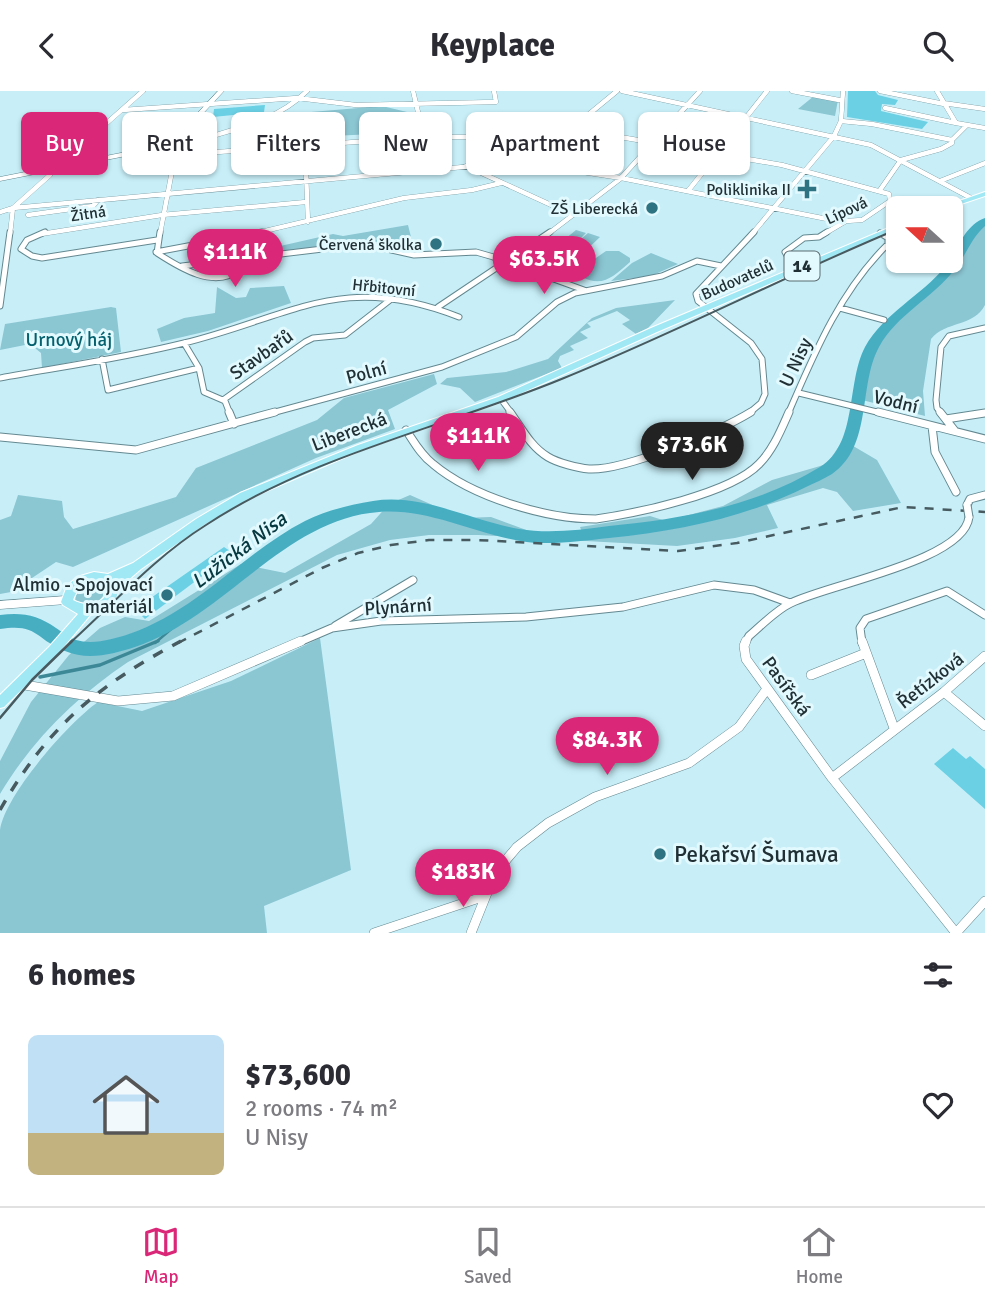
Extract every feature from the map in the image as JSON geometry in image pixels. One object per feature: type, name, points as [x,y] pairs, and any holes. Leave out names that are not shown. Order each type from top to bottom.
[{"type":"main road","points":[[963,201],[985,194]]},
{"type":"main road","name":"Budovatelů","points":[[628,343],[886,231]]},
{"type":"main road","name":"Liberecká","points":[[0,703],[53,651],[87,611],[106,602],[113,592],[111,582],[243,496],[406,430],[501,400],[628,343]]},
{"type":"main road","points":[[71,629],[69,601],[74,586],[85,578],[98,576],[111,582]]},
{"type":"main road","points":[[69,601],[87,611]]},
{"type":"street","points":[[108,122],[144,91]]},
{"type":"street","points":[[203,112],[221,91]]},
{"type":"street","points":[[217,135],[253,125],[281,112],[302,98],[307,91]]},
{"type":"street","points":[[413,91],[418,112]]},
{"type":"street","points":[[122,110],[302,98],[343,105],[496,102],[494,91]]},
{"type":"street","points":[[593,112],[617,91]]},
{"type":"street","points":[[622,91],[722,112]]},
{"type":"street","points":[[681,112],[700,91]]},
{"type":"street","points":[[750,113],[767,91]]},
{"type":"street","points":[[792,91],[839,100]]},
{"type":"street","points":[[501,400],[535,448],[551,459],[582,468],[613,466],[715,433],[761,404],[765,394],[762,359],[751,343],[698,301],[696,294],[776,208],[834,136],[841,121],[843,91]]},
{"type":"street","points":[[880,91],[985,109]]},
{"type":"street","points":[[937,91],[956,123]]},
{"type":"street","points":[[886,108],[966,126],[982,128],[985,121]]},
{"type":"street","points":[[750,118],[871,145],[971,198]]},
{"type":"street","points":[[841,121],[865,123],[951,143]]},
{"type":"street","points":[[880,190],[901,160],[951,143],[966,126]]},
{"type":"street","points":[[438,307],[509,262],[573,215],[621,178],[638,159]]},
{"type":"street","name":"Lípová","points":[[750,159],[806,170],[889,194],[890,201],[862,220],[846,221],[819,237],[804,238],[785,252],[795,269]]},
{"type":"street","points":[[940,181],[985,163]]},
{"type":"street","points":[[0,212],[13,208],[465,166],[573,215]]},
{"type":"street","points":[[0,179],[21,175]]},
{"type":"street","points":[[0,306],[13,208],[50,175]]},
{"type":"street","points":[[156,251],[168,175]]},
{"type":"street","points":[[306,175],[308,222]]},
{"type":"street","points":[[604,175],[827,219]]},
{"type":"street","points":[[688,191],[701,175]]},
{"type":"street","points":[[156,251],[308,222],[404,198],[471,190],[501,183]]},
{"type":"street","points":[[28,215],[93,206],[98,200]]},
{"type":"street","name":"Žitná","points":[[158,240],[42,258],[32,256],[21,249],[27,240],[48,231],[162,215],[306,202]]},
{"type":"street","name":"U Nisy","points":[[406,430],[422,455],[445,473],[535,510],[569,518],[594,519],[705,493],[747,475],[762,461],[799,393],[808,365],[841,308],[865,267],[888,244],[888,238],[880,233]]},
{"type":"street","points":[[156,251],[169,260],[182,263],[237,261],[364,244],[383,245],[416,256],[445,252],[472,253],[497,258],[585,290]]},
{"type":"street","points":[[472,253],[497,258]]},
{"type":"street","points":[[182,263],[202,276],[213,279],[232,277],[240,269],[233,254]]},
{"type":"street","name":"Polní","points":[[0,437],[136,450],[442,367],[516,337],[557,302],[585,290],[662,276],[697,261],[721,266]]},
{"type":"street","name":"Hřbitovní","points":[[0,378],[184,343],[319,300],[349,296],[438,307],[459,317]]},
{"type":"street","name":"Stavbařů","points":[[223,400],[305,342],[313,338],[345,335],[391,300]]},
{"type":"street","points":[[841,308],[884,320]]},
{"type":"street","points":[[955,432],[937,408],[941,347],[949,335],[985,328]]},
{"type":"street","points":[[184,343],[200,368],[204,392],[223,400],[234,423]]},
{"type":"street","points":[[102,359],[108,390],[200,368]]},
{"type":"street","name":"Vodní","points":[[799,393],[985,439]]},
{"type":"street","points":[[946,419],[985,413]]},
{"type":"street","points":[[932,426],[934,452],[956,492]]},
{"type":"street","name":"Pasířská","points":[[956,933],[832,778],[746,659],[744,646],[749,636],[790,603],[940,551],[960,538],[969,524],[967,505],[970,499],[985,495]]},
{"type":"street","points":[[332,628],[413,580]]},
{"type":"street","name":"Plynární","points":[[19,684],[118,701],[173,697],[332,628],[381,621],[526,617],[611,608],[714,585],[754,590],[790,603]]},
{"type":"street","name":"Řetízková","points":[[894,728],[866,653],[860,629],[866,619],[939,592],[953,593],[985,615]]},
{"type":"street","points":[[0,604],[69,601]]},
{"type":"street","points":[[811,675],[866,653]]},
{"type":"street","name":"Řetízková","points":[[832,778],[944,692],[985,656]]},
{"type":"street","points":[[471,933],[495,873],[517,847],[548,823],[595,797],[689,763],[739,727],[767,689]]},
{"type":"street","points":[[944,692],[985,726]]},
{"type":"street","points":[[374,933],[485,897]]},
{"type":"street","points":[[956,933],[985,901]]},
{"type":"green space","points":[[814,96],[838,100],[835,116],[798,109]]},
{"type":"green space","points":[[382,106],[407,112],[359,112],[359,135],[345,135],[345,112],[311,112]]},
{"type":"green space","points":[[985,223],[985,305],[974,317],[944,329],[931,339],[923,391],[925,416],[862,400],[871,357],[880,340],[949,273],[963,273],[963,254]]},
{"type":"green space","points":[[408,225],[415,253],[387,243],[367,242],[237,256],[333,234],[343,236]]},
{"type":"green space","points":[[576,230],[586,233],[575,244],[588,233],[600,237],[573,263],[547,254]]},
{"type":"green space","points":[[606,251],[619,251],[630,258],[630,262],[602,281],[582,277],[580,269]]},
{"type":"green space","points":[[651,253],[678,264],[651,276],[611,281],[632,263]]},
{"type":"green space","points":[[284,286],[291,303],[208,331],[161,342],[157,329],[184,318],[215,313],[217,287],[236,298],[246,297],[250,288]]},
{"type":"green space","points":[[675,300],[648,328],[636,334],[622,324],[630,320],[617,311],[587,323],[591,327],[580,332],[588,338],[570,346],[574,350],[560,356],[558,361],[562,368],[475,402],[460,388],[440,384],[447,378],[506,372],[548,359],[592,318],[616,308]]},
{"type":"green space","name":"Urnový háj","points":[[116,308],[121,352],[42,368],[41,353],[30,344],[0,350],[5,324]]},
{"type":"green space","points":[[434,374],[437,384],[388,410],[395,429],[316,458],[73,567],[56,562],[11,592],[0,594],[0,520],[11,516],[18,495],[62,501],[64,517],[73,529],[176,497],[196,468],[317,420],[344,398]]},
{"type":"green space","points":[[843,440],[877,460],[901,503],[853,511],[837,492],[823,488],[767,505],[778,528],[735,538],[677,546],[478,535],[429,535],[390,540],[337,555],[128,662],[56,721],[26,756],[0,794],[0,761],[31,702],[69,655],[100,628],[125,617],[149,621],[241,564],[285,573],[371,524],[389,504],[410,495],[462,518],[491,517],[540,535],[582,532],[580,527],[650,516],[666,521],[723,506],[772,480],[827,464]]},
{"type":"green space","points":[[94,580],[105,585],[100,600],[85,604],[75,601],[78,586]]},
{"type":"green space","points":[[320,638],[351,870],[264,906],[267,933],[0,933],[0,830],[4,815],[40,760],[86,712],[98,702],[142,711],[231,681]]},
{"type":"building","points":[[848,91],[875,91],[878,95],[898,100],[895,105],[882,104],[881,111],[928,122],[922,129],[847,117]]},
{"type":"building","points":[[265,105],[264,112],[231,112],[231,115],[217,117],[214,109]]},
{"type":"building","name":"Almio - Spojovací materiál","points":[[224,547],[233,553],[145,619],[135,609]]},
{"type":"building","points":[[953,748],[966,759],[970,756],[985,769],[985,809],[934,764]]},
{"type":"waterway","name":"Lužická Nisa","points":[[0,622],[31,622],[78,648],[104,647],[136,639],[168,625],[198,607],[282,543],[312,525],[344,512],[379,506],[432,512],[502,532],[550,537],[681,523],[757,503],[825,471],[840,457],[847,445],[855,417],[862,373],[873,346],[892,322],[940,280],[969,236],[985,221]]},
{"type":"waterway","name":"Lužická Nisa","points":[[157,642],[190,613]]},
{"type":"waterway","points":[[40,677],[100,665],[157,642]]},
{"type":"tram line","points":[[70,643],[169,551],[248,500],[336,460],[564,378],[886,234]]},
{"type":"tram line","points":[[0,718],[32,680],[72,641]]},
{"type":"railway","points":[[178,643],[322,568],[358,553],[391,545],[429,540],[477,540],[678,551],[737,543],[903,507],[985,512]]},
{"type":"railway","points":[[0,810],[36,755],[77,711],[124,674],[181,641]]},
{"type":"place","name":"Poliklinika II","points":[[807,189]]},
{"type":"place","name":"ZŠ Liberecká","points":[[652,208]]},
{"type":"place","name":"Červená školka","points":[[436,244]]},
{"type":"place","name":"Almio - Spojovací materiál","points":[[167,595]]},
{"type":"place","name":"Pekařsví Šumava","points":[[660,854]]}]
